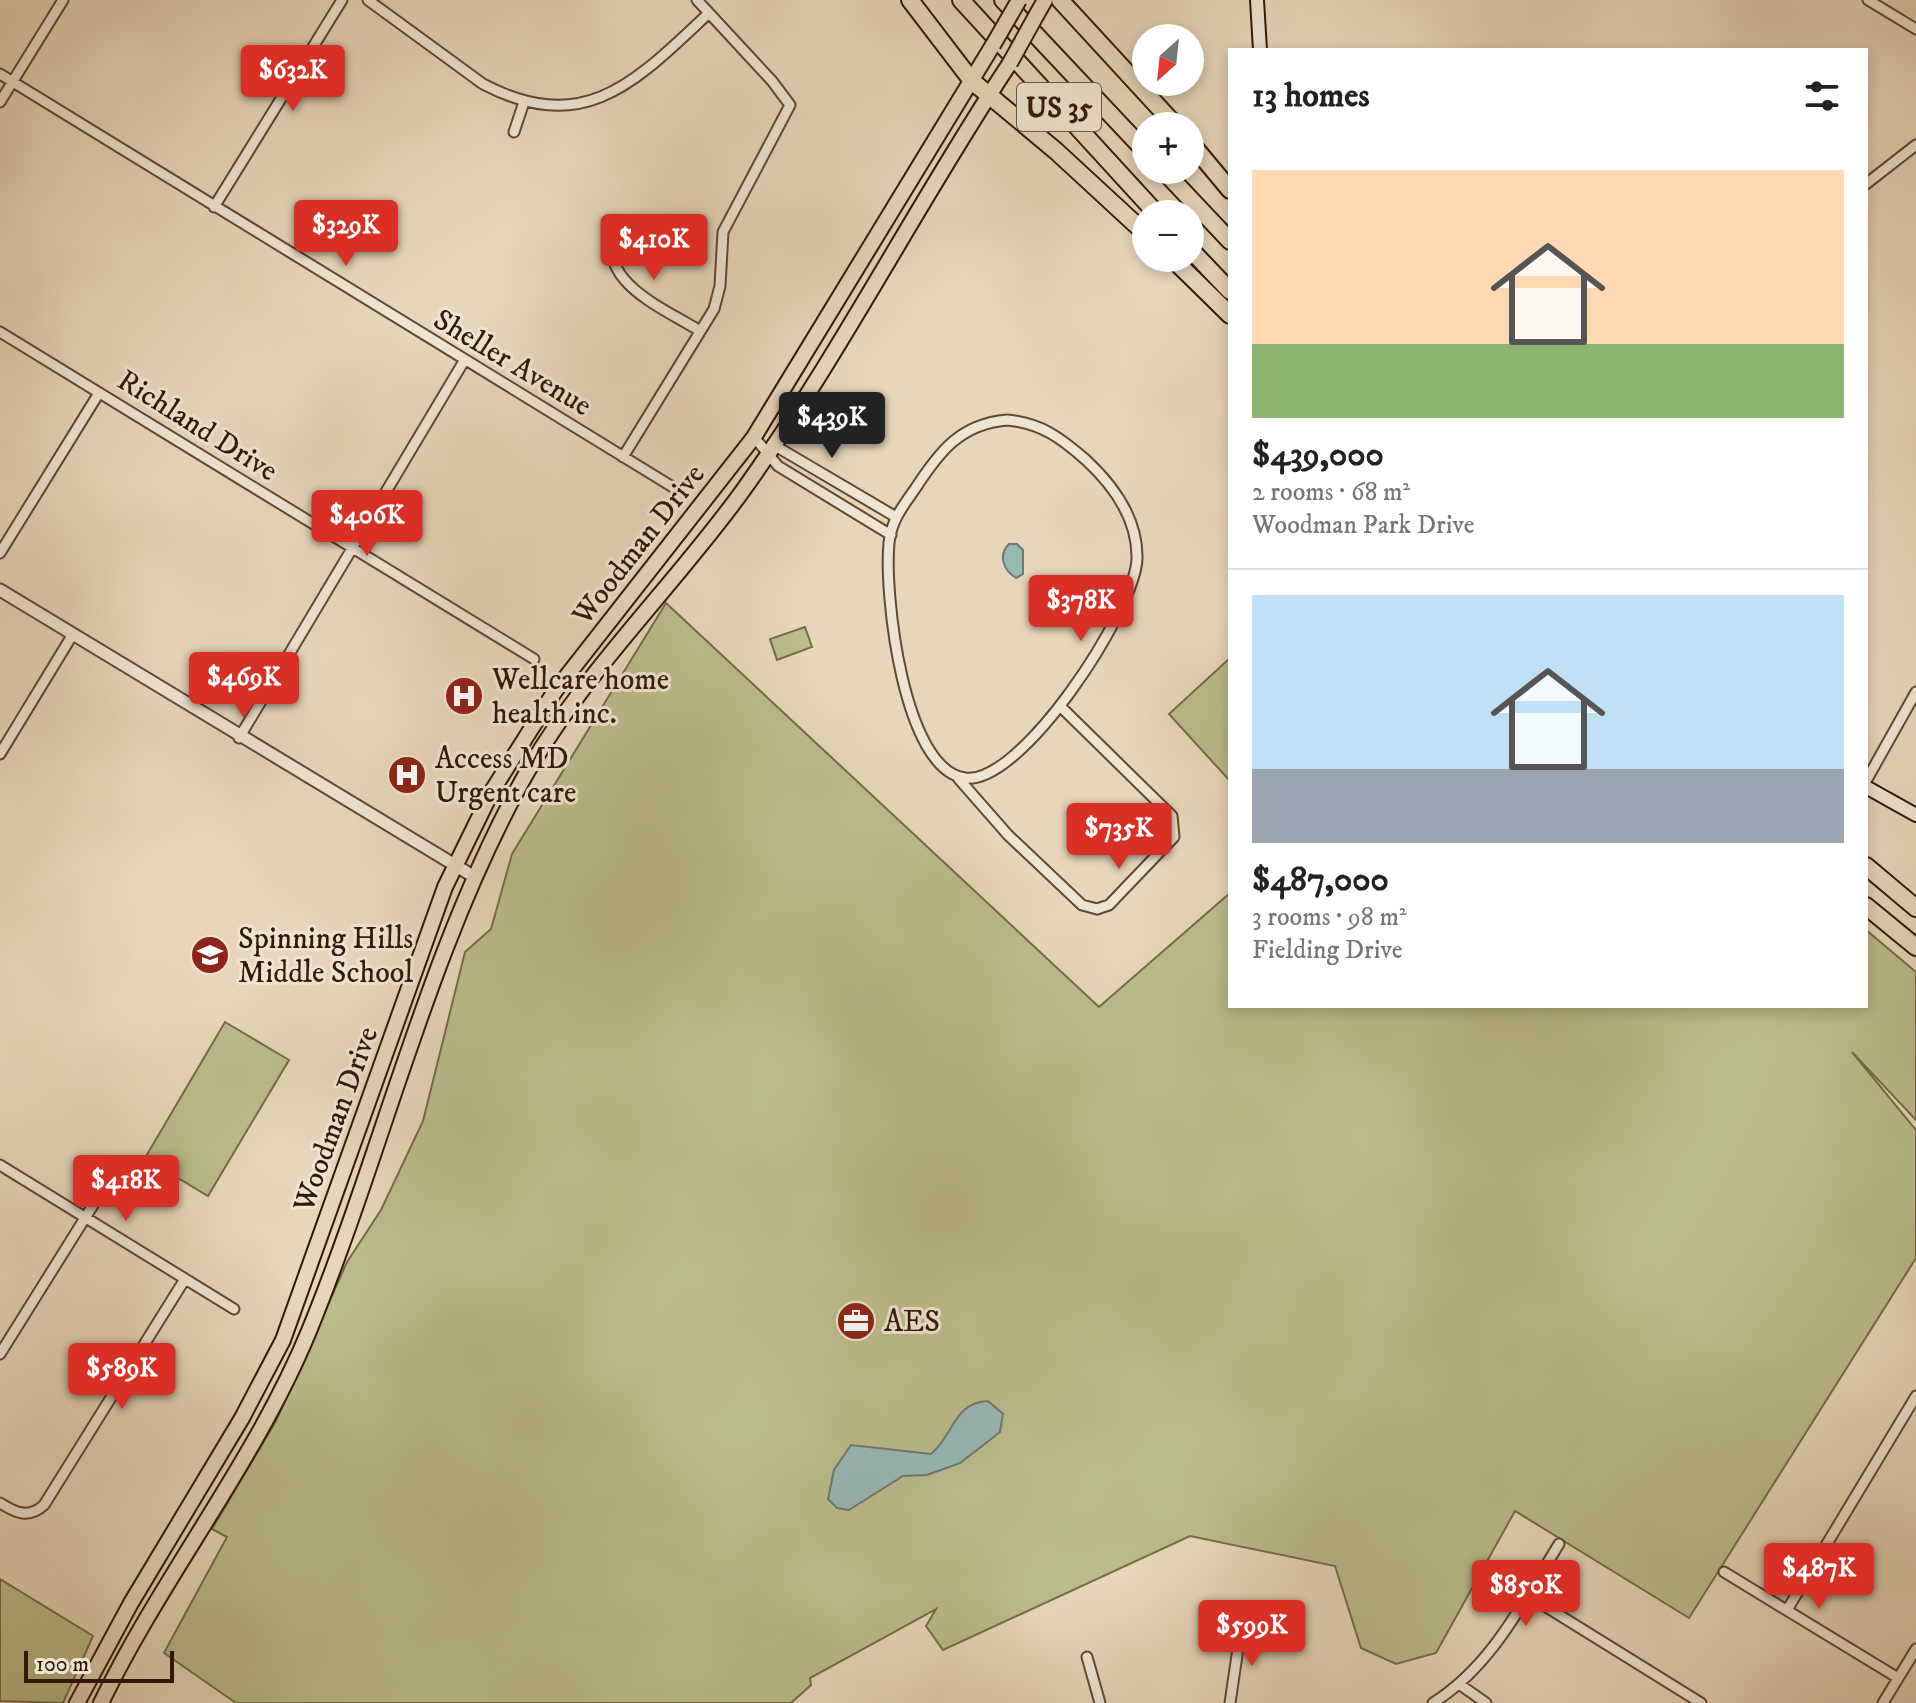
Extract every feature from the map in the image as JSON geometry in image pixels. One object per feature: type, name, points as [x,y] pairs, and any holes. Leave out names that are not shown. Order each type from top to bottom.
[{"type":"highway","points":[[910,0],[972,81],[1132,222]]},
{"type":"highway","name":"US 35","points":[[961,0],[1144,200]]},
{"type":"highway","name":"US 35","points":[[1003,0],[1132,137]]},
{"type":"highway","points":[[1060,0],[1163,112]]},
{"type":"highway","points":[[1204,159],[1228,188]]},
{"type":"highway","points":[[1176,184],[1228,239]]},
{"type":"highway","points":[[1204,264],[1228,289]]},
{"type":"highway","points":[[1186,272],[1228,313]]},
{"type":"highway","points":[[1868,868],[1916,908]]},
{"type":"highway","points":[[1868,908],[1916,947]]},
{"type":"main road","name":"Woodman Drive","points":[[77,1703],[131,1603],[242,1418],[283,1340],[454,867],[529,726],[754,437],[953,114],[1019,0]]},
{"type":"main road","name":"Woodman Drive","points":[[101,1703],[152,1608],[250,1447],[303,1344],[473,876],[524,778],[558,724],[771,450],[956,145],[1010,63],[1045,0]]},
{"type":"main road","points":[[1257,0],[1260,48]]},
{"type":"main road","points":[[1868,788],[1916,815]]},
{"type":"street","points":[[0,102],[63,0]]},
{"type":"street","points":[[214,207],[342,0]]},
{"type":"street","points":[[368,0],[483,84],[524,102],[562,106],[615,93],[642,75],[709,13]]},
{"type":"street","points":[[623,457],[718,298],[720,245],[728,219],[781,128],[790,105],[772,81],[697,0]]},
{"type":"street","points":[[1868,0],[1916,29]]},
{"type":"street","name":"Sheller Avenue","points":[[0,74],[676,489]]},
{"type":"street","points":[[514,132],[524,102]]},
{"type":"street","points":[[1868,182],[1916,145]]},
{"type":"street","points":[[623,221],[614,237],[612,255],[622,280],[700,331]]},
{"type":"street","name":"Richland Drive","points":[[0,332],[534,659]]},
{"type":"street","points":[[239,738],[464,361]]},
{"type":"street","points":[[0,553],[99,393]]},
{"type":"street","points":[[957,776],[976,779],[993,772],[1061,707],[1126,599],[1135,573],[1136,546],[1130,520],[1103,477],[1061,438],[1046,429],[1020,421],[994,421],[976,426],[949,442],[896,517],[891,535],[893,612],[904,683],[932,758],[957,776],[1008,835],[1082,905],[1097,909],[1109,905],[1174,837],[1172,816],[1061,707]]},
{"type":"street","points":[[754,437],[771,450],[896,517]]},
{"type":"street","points":[[771,450],[778,466],[891,535]]},
{"type":"street","points":[[0,590],[239,738],[473,876]]},
{"type":"street","points":[[0,754],[73,634]]},
{"type":"street","points":[[1868,777],[1916,692]]},
{"type":"street","points":[[0,1354],[120,1162]]},
{"type":"street","points":[[0,1165],[234,1309]]},
{"type":"street","points":[[0,1503],[14,1512],[31,1513],[44,1505],[185,1279]]},
{"type":"street","points":[[1787,1610],[1916,1396]]},
{"type":"street","points":[[1433,1703],[1459,1684],[1489,1653],[1559,1544]]},
{"type":"street","points":[[1724,1572],[1898,1678]]},
{"type":"street","points":[[1527,1595],[1701,1703]]},
{"type":"street","points":[[1230,1703],[1241,1628]]},
{"type":"street","points":[[1883,1703],[1916,1649]]},
{"type":"street","points":[[1087,1657],[1100,1703]]},
{"type":"street","points":[[1459,1684],[1486,1703]]},
{"type":"green space","points":[[666,603],[1099,1007],[1228,895],[1228,1008],[1868,1008],[1868,932],[1916,972],[1916,1120],[1852,1052],[1916,1130],[1916,1258],[1689,1618],[1515,1511],[1436,1653],[1396,1664],[1361,1648],[1335,1566],[1190,1536],[943,1650],[926,1626],[936,1609],[810,1678],[811,1685],[791,1703],[236,1703],[164,1653],[227,1537],[212,1529],[276,1421],[347,1262],[381,1210],[423,1121],[465,952],[491,929],[512,854]]},
{"type":"green space","points":[[805,627],[812,647],[777,660],[770,639]]},
{"type":"green space","points":[[1228,660],[1228,779],[1169,714]]},
{"type":"green space","points":[[225,1022],[289,1060],[208,1196],[145,1158]]},
{"type":"green space","points":[[0,1579],[93,1636],[63,1703],[0,1701]]},
{"type":"water","points":[[1009,544],[1017,544],[1023,550],[1023,574],[1016,578],[1004,562],[1004,553]]},
{"type":"water","points":[[988,1401],[1003,1414],[1000,1432],[960,1463],[927,1475],[903,1476],[849,1510],[837,1508],[828,1499],[834,1470],[851,1445],[931,1454],[961,1413],[977,1403]]},
{"type":"place","name":"Wellcare home health inc.","points":[[464,696]]},
{"type":"place","name":"Access MD Urgent care","points":[[407,775]]},
{"type":"place","name":"Spinning Hills Middle School","points":[[210,955]]},
{"type":"place","name":"AES","points":[[856,1321]]}]
